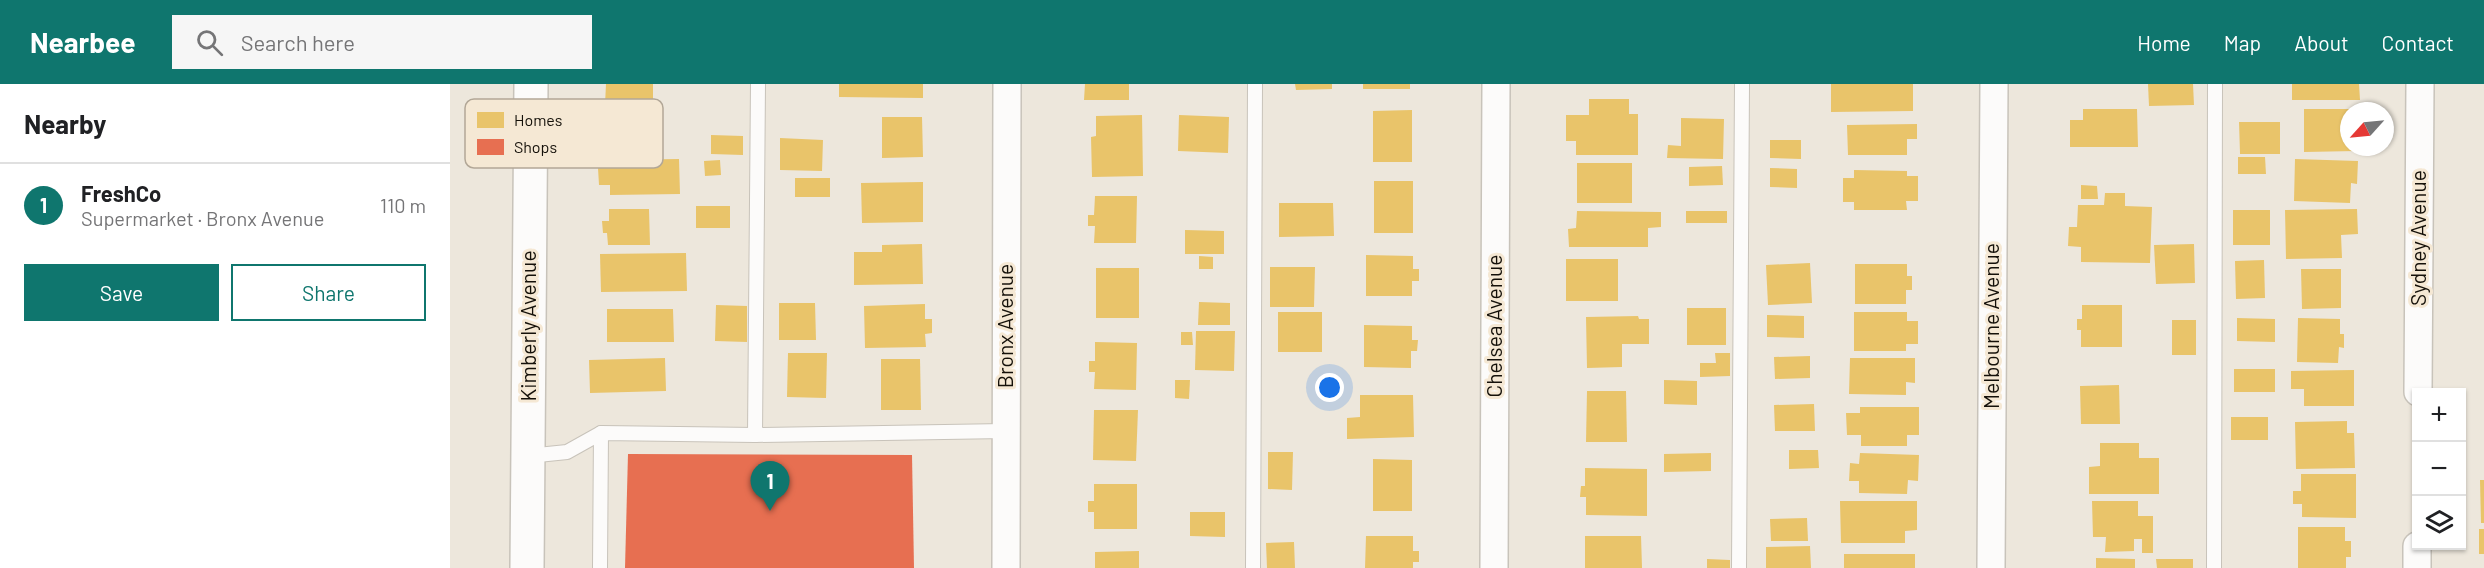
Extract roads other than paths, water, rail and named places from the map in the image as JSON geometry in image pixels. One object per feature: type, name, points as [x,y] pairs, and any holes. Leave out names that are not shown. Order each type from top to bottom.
[{"type":"street","name":"Kimberly Avenue","points":[[531,84],[531,99]]},
{"type":"street","name":"Bronx Avenue","points":[[1006,568],[1007,84]]},
{"type":"street","name":"Chelsea Avenue","points":[[1494,568],[1496,84]]},
{"type":"street","name":"Melbourne Avenue","points":[[1991,568],[1994,84]]},
{"type":"street","name":"Sydney Avenue","points":[[2418,388],[2420,84]]},
{"type":"street","name":"Kimberly Avenue","points":[[527,568],[530,168]]},
{"type":"street","points":[[2417,550],[2417,568]]},
{"type":"lane","points":[[754,435],[758,84]]},
{"type":"lane","points":[[1253,568],[1255,84]]},
{"type":"lane","points":[[1739,568],[1742,84]]},
{"type":"lane","points":[[2214,568],[2216,84]]},
{"type":"lane","points":[[528,456],[567,452],[601,433],[754,435],[1005,431]]},
{"type":"lane","points":[[600,568],[601,433]]},
{"type":"place","name":"FreshCo","points":[[770,511]]}]
